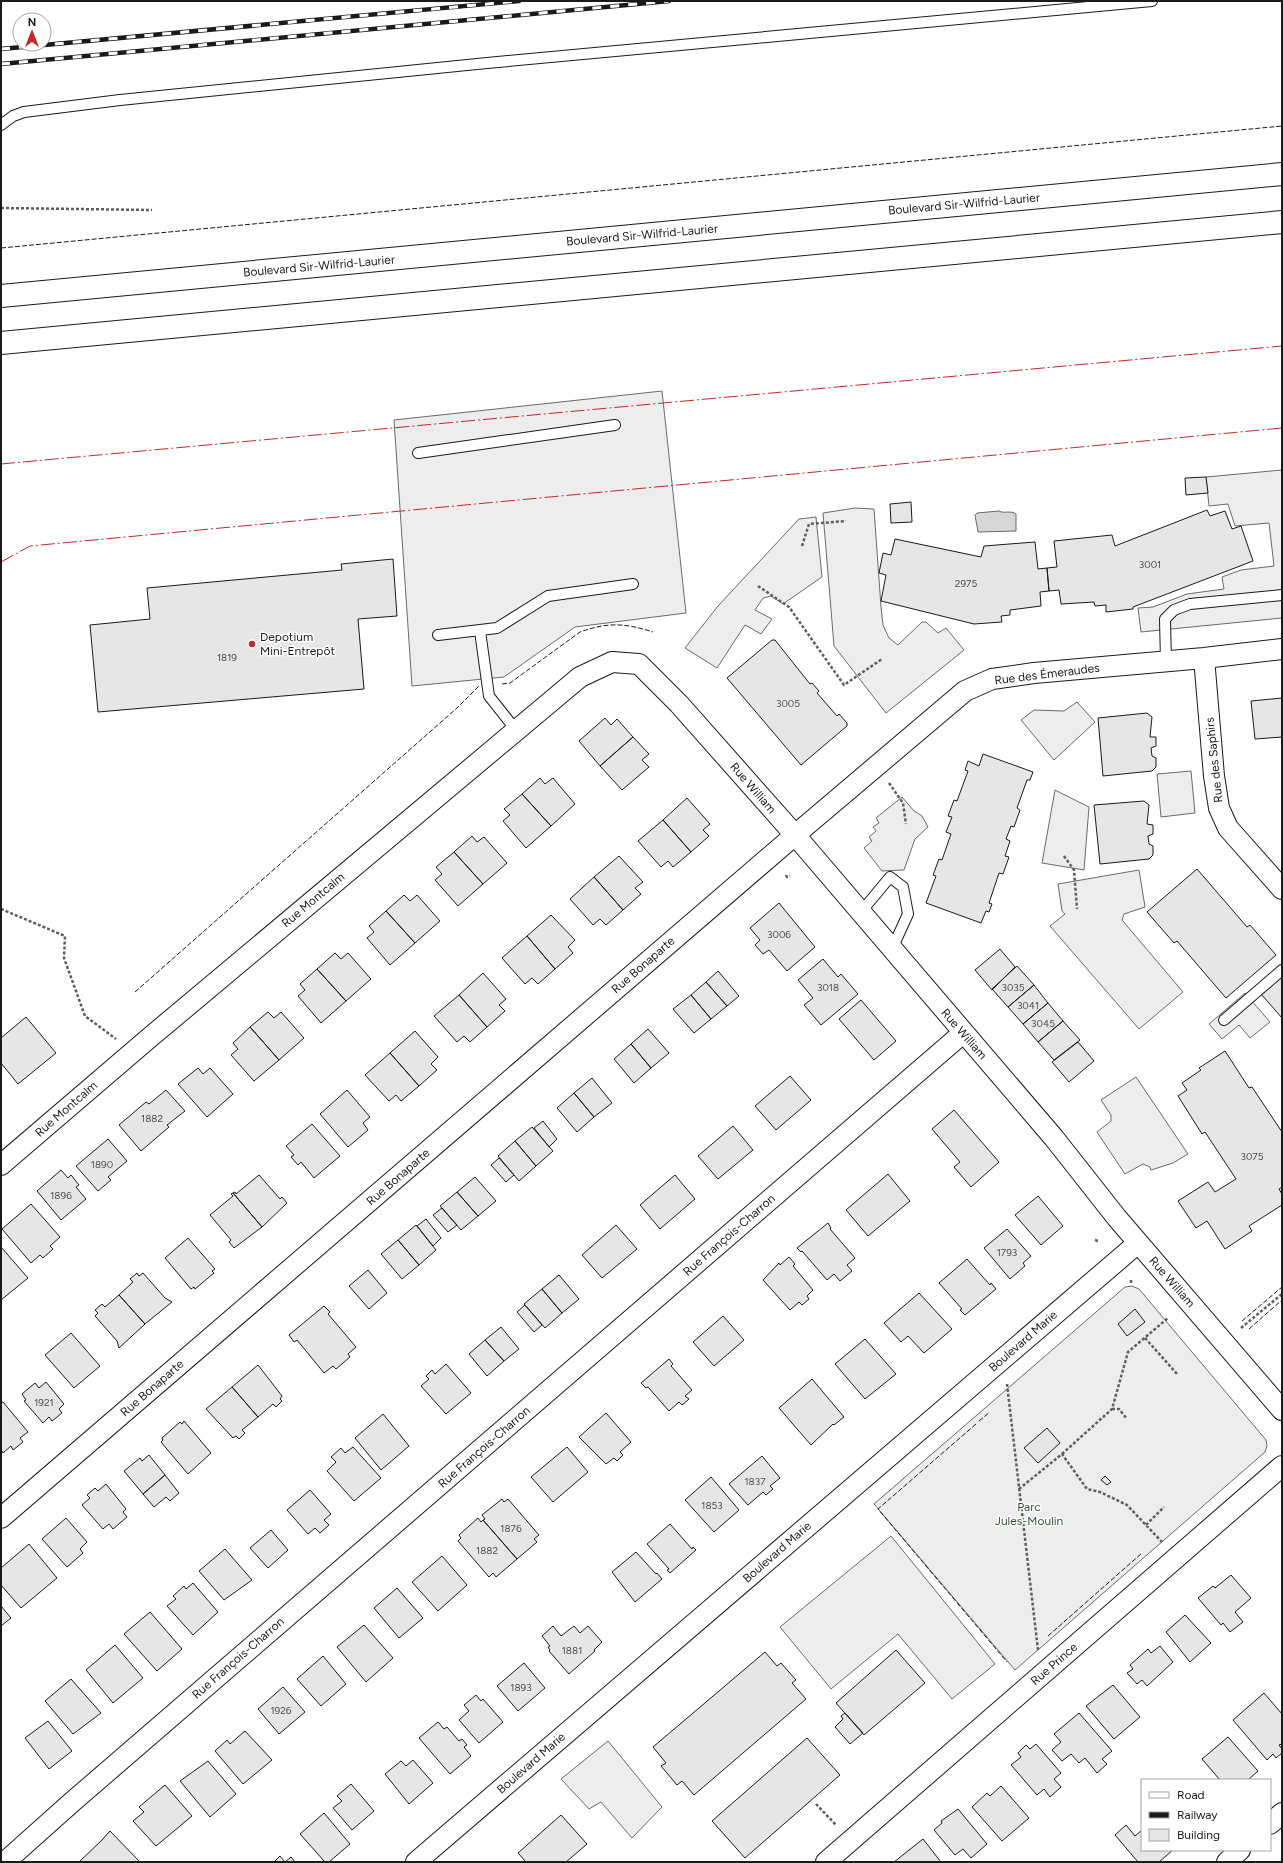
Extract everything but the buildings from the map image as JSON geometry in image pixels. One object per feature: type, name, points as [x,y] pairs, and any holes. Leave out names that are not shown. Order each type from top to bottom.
[{"type":"highway","name":"Boulevard Sir-Wilfrid-Laurier","points":[[1,296],[1282,174]]},
{"type":"highway","points":[[1,343],[1282,222]]},
{"type":"street","name":"Rue des Émeraudes","points":[[795,835],[965,691],[992,679],[1034,673],[1166,662],[1282,649]]},
{"type":"street","name":"Rue des Saphirs","points":[[1204,658],[1214,776],[1219,808],[1228,828],[1282,889]]},
{"type":"street","name":"Rue Montcalm","points":[[1,1165],[148,1038],[580,677],[612,662],[639,664]]},
{"type":"street","name":"Rue William","points":[[639,664],[680,704],[795,835],[1054,1138],[1138,1243],[1282,1410]]},
{"type":"street","name":"Rue Bonaparte","points":[[1,1518],[795,835]]},
{"type":"street","name":"Rue François-Charron","points":[[5,1862],[71,1803],[963,1033]]},
{"type":"street","name":"Boulevard Marie","points":[[416,1862],[1138,1243]]},
{"type":"street","name":"Rue Prince","points":[[826,1862],[1282,1466]]},
{"type":"street","points":[[1271,1823],[1282,1813]]},
{"type":"street","points":[[1227,1862],[1239,1851]]},
{"type":"lane","points":[[1,124],[13,116],[24,112],[120,100],[487,63],[1152,1]]},
{"type":"lane","points":[[418,453],[615,425]]},
{"type":"lane","points":[[438,635],[497,628],[548,596],[633,584]]},
{"type":"lane","points":[[1166,662],[1165,619],[1174,610],[1190,604],[1282,595]]},
{"type":"lane","points":[[480,631],[489,696],[516,730]]},
{"type":"lane","points":[[860,912],[890,877],[903,887],[908,914],[892,949]]},
{"type":"lane","points":[[1224,1020],[1282,970]]},
{"type":"path","points":[[1,208],[152,210]]},
{"type":"path","points":[[802,546],[809,524],[846,521]]},
{"type":"path","points":[[758,586],[789,607],[844,685],[882,659]]},
{"type":"path","points":[[876,766],[903,802],[906,824]]},
{"type":"path","points":[[1064,856],[1074,870],[1078,909]]},
{"type":"path","points":[[786,875],[787,877],[790,876]]},
{"type":"path","points":[[1,909],[65,936],[64,958],[85,1016],[116,1038]]},
{"type":"path","points":[[1241,1328],[1282,1294]]},
{"type":"path","points":[[1019,1489],[1062,1454],[1112,1409],[1128,1352],[1168,1318]]},
{"type":"path","points":[[1145,1338],[1178,1375]]},
{"type":"path","points":[[1007,1384],[1038,1652]]},
{"type":"path","points":[[1112,1409],[1119,1409],[1127,1419]]},
{"type":"path","points":[[1062,1454],[1087,1489],[1100,1492],[1127,1505],[1164,1544]]},
{"type":"path","points":[[1146,1525],[1164,1507]]},
{"type":"path","points":[[816,1804],[837,1826]]},
{"type":"shaded area","points":[[662,391],[686,613],[575,627],[504,677],[412,686],[394,420]]},
{"type":"shaded area","points":[[1282,470],[1282,618],[1141,632],[1138,608],[1153,607],[1187,594],[1224,589],[1222,577],[1241,570],[1274,566],[1269,523],[1235,526],[1228,504],[1209,506],[1206,477]]},
{"type":"shaded area","points":[[855,508],[874,509],[883,625],[889,638],[898,645],[922,622],[926,622],[938,633],[946,628],[964,650],[886,713],[834,646],[823,513]]},
{"type":"shaded area","points":[[999,511],[1012,512],[1016,514],[1016,531],[978,532],[975,515],[977,513]]},
{"type":"shaded area","points":[[816,517],[822,577],[783,604],[771,596],[763,598],[755,610],[772,619],[761,634],[745,625],[717,668],[685,648],[718,606],[799,519]]},
{"type":"shaded area","points":[[1077,702],[1095,722],[1054,760],[1021,720],[1034,710],[1064,711]]},
{"type":"shaded area","points":[[1191,771],[1195,813],[1161,817],[1157,774]]},
{"type":"shaded area","points":[[1055,790],[1089,807],[1084,870],[1042,863]]},
{"type":"shaded area","points":[[902,797],[914,811],[922,816],[928,827],[915,839],[904,870],[882,871],[864,848],[872,841],[869,837],[876,831],[873,827],[879,823],[876,818]]},
{"type":"shaded area","points":[[1139,870],[1145,907],[1124,914],[1122,920],[1183,992],[1139,1029],[1050,926],[1065,914],[1062,911],[1058,884]]},
{"type":"shaded area","points":[[1245,993],[1270,1022],[1250,1038],[1239,1025],[1222,1039],[1209,1024]]},
{"type":"shaded area","points":[[1136,1077],[1188,1154],[1173,1163],[1151,1170],[1150,1167],[1143,1164],[1125,1174],[1097,1132],[1111,1121],[1111,1115],[1101,1100]]},
{"type":"shaded area","name":"Parc Jules-Moulin","points":[[1132,1286],[1139,1289],[1266,1440],[1267,1446],[1265,1452],[1015,1670],[874,1504],[1125,1287]]},
{"type":"shaded area","points":[[891,1536],[995,1664],[952,1699],[898,1634],[831,1689],[780,1627]]},
{"type":"shaded area","points":[[608,1741],[662,1807],[632,1838],[601,1802],[589,1809],[561,1779]]},
{"type":"railway","points":[[1,49],[519,1]]},
{"type":"railway","points":[[1,64],[669,1]]},
{"type":"fence","points":[[1,248],[1282,126]]},
{"type":"fence","points":[[502,684],[510,683],[580,632],[608,625],[625,625],[653,632]]},
{"type":"fence","points":[[135,992],[457,708],[479,686]]},
{"type":"fence","points":[[1242,1321],[1282,1287]]},
{"type":"fence","points":[[1249,1329],[1282,1300]]},
{"type":"fence","points":[[979,1421],[990,1412]]},
{"type":"fence","points":[[976,1424],[878,1509],[1007,1662]]},
{"type":"fence","points":[[1048,1636],[1142,1553]]},
{"type":"power","points":[[1,464],[1282,346]]},
{"type":"power","points":[[1,562],[30,546],[1282,428]]},
{"type":"place","name":"Depotium Mini-Entrepôt","points":[[252,644]]}]
